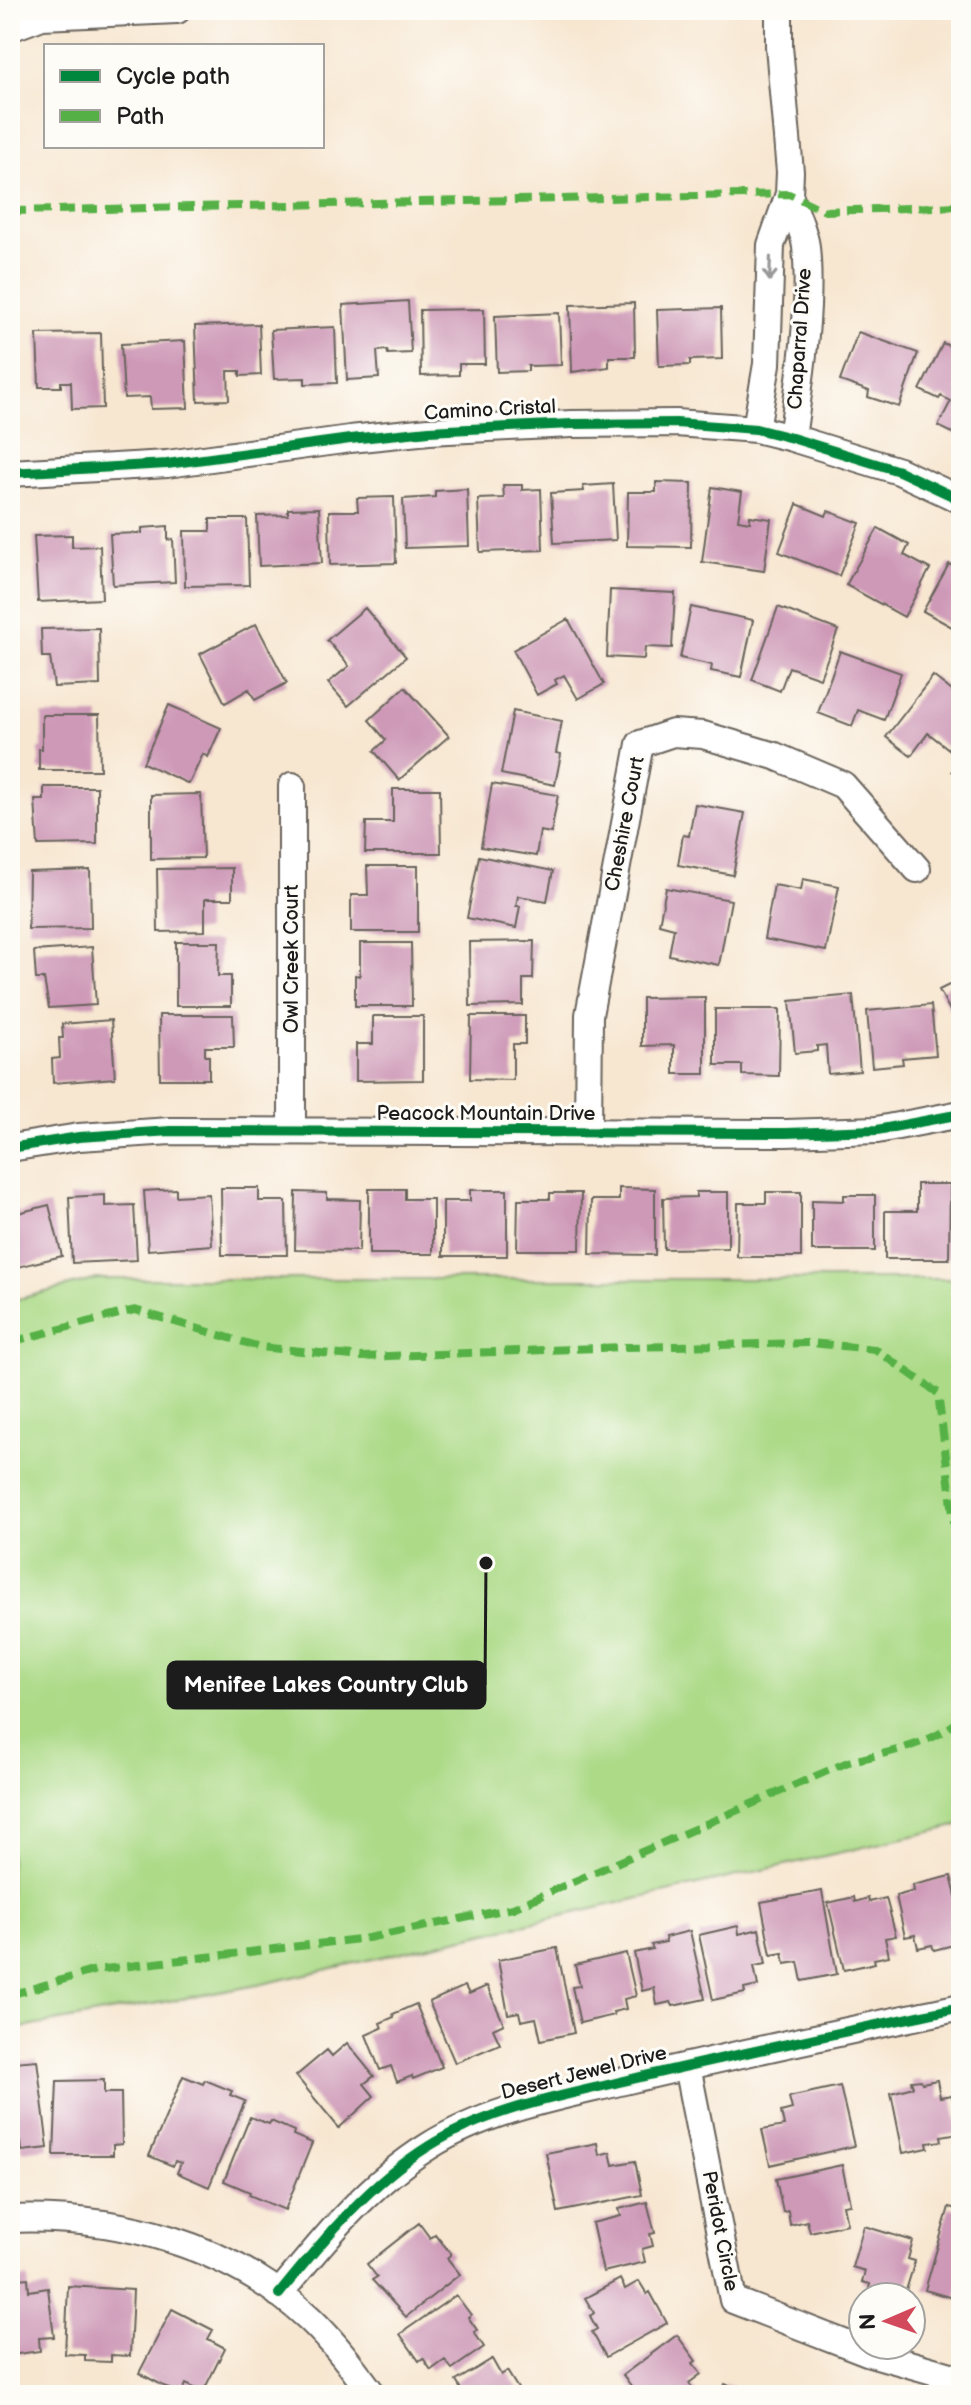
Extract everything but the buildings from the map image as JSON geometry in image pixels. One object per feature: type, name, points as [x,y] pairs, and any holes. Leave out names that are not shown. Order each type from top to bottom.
[{"type":"street","points":[[10,28],[42,16],[177,10]]},
{"type":"street","name":"Chaparral Drive","points":[[756,429],[767,364],[771,245],[789,194],[779,10]]},
{"type":"street","name":"Chaparral Drive","points":[[789,194],[806,244],[802,368],[792,438]]},
{"type":"street","name":"Camino Cristal","points":[[10,473],[167,464],[429,431],[661,423],[756,429],[792,438],[899,471],[961,500]]},
{"type":"street","name":"Cheshire Court","points":[[588,1132],[589,1015],[640,744],[673,733],[703,735],[775,756],[843,785],[917,869]]},
{"type":"street","name":"Owl Creek Court","points":[[292,786],[292,1131]]},
{"type":"street","name":"Peacock Mountain Drive","points":[[10,1147],[79,1137],[171,1131],[786,1133],[877,1130],[961,1114]]},
{"type":"street","name":"Desert Jewel Drive","points":[[279,2294],[348,2211],[388,2175],[430,2145],[473,2123],[518,2107],[687,2066],[961,2007]]},
{"type":"street","name":"Peridot Circle","points":[[687,2066],[733,2300],[867,2352],[961,2379]]},
{"type":"street","points":[[10,2219],[90,2220],[147,2232],[215,2257],[279,2294],[310,2319],[373,2395]]},
{"type":"green space","points":[[97,1279],[961,1279],[961,1825],[258,1985],[10,2030],[10,1301]]},
{"type":"marked path","points":[[10,211],[789,194],[825,211],[961,206]]},
{"type":"marked path","points":[[10,1342],[135,1310],[260,1347],[362,1357],[811,1343],[875,1349],[938,1393],[961,1578]]},
{"type":"marked path","points":[[10,1995],[96,1970],[368,1938],[513,1908],[848,1762],[922,1742],[961,1719]]},
{"type":"cycle path","points":[[10,473],[167,464],[429,431],[676,423],[756,429],[792,438],[899,471],[961,500]]},
{"type":"cycle path","points":[[10,1148],[79,1137],[171,1131],[786,1133],[877,1130],[961,1114]]},
{"type":"cycle path","points":[[279,2294],[330,2233],[386,2177],[429,2146],[475,2122],[574,2093],[961,2007]]},
{"type":"place","name":"Menifee Lakes Country Club","points":[[486,1563]]}]
